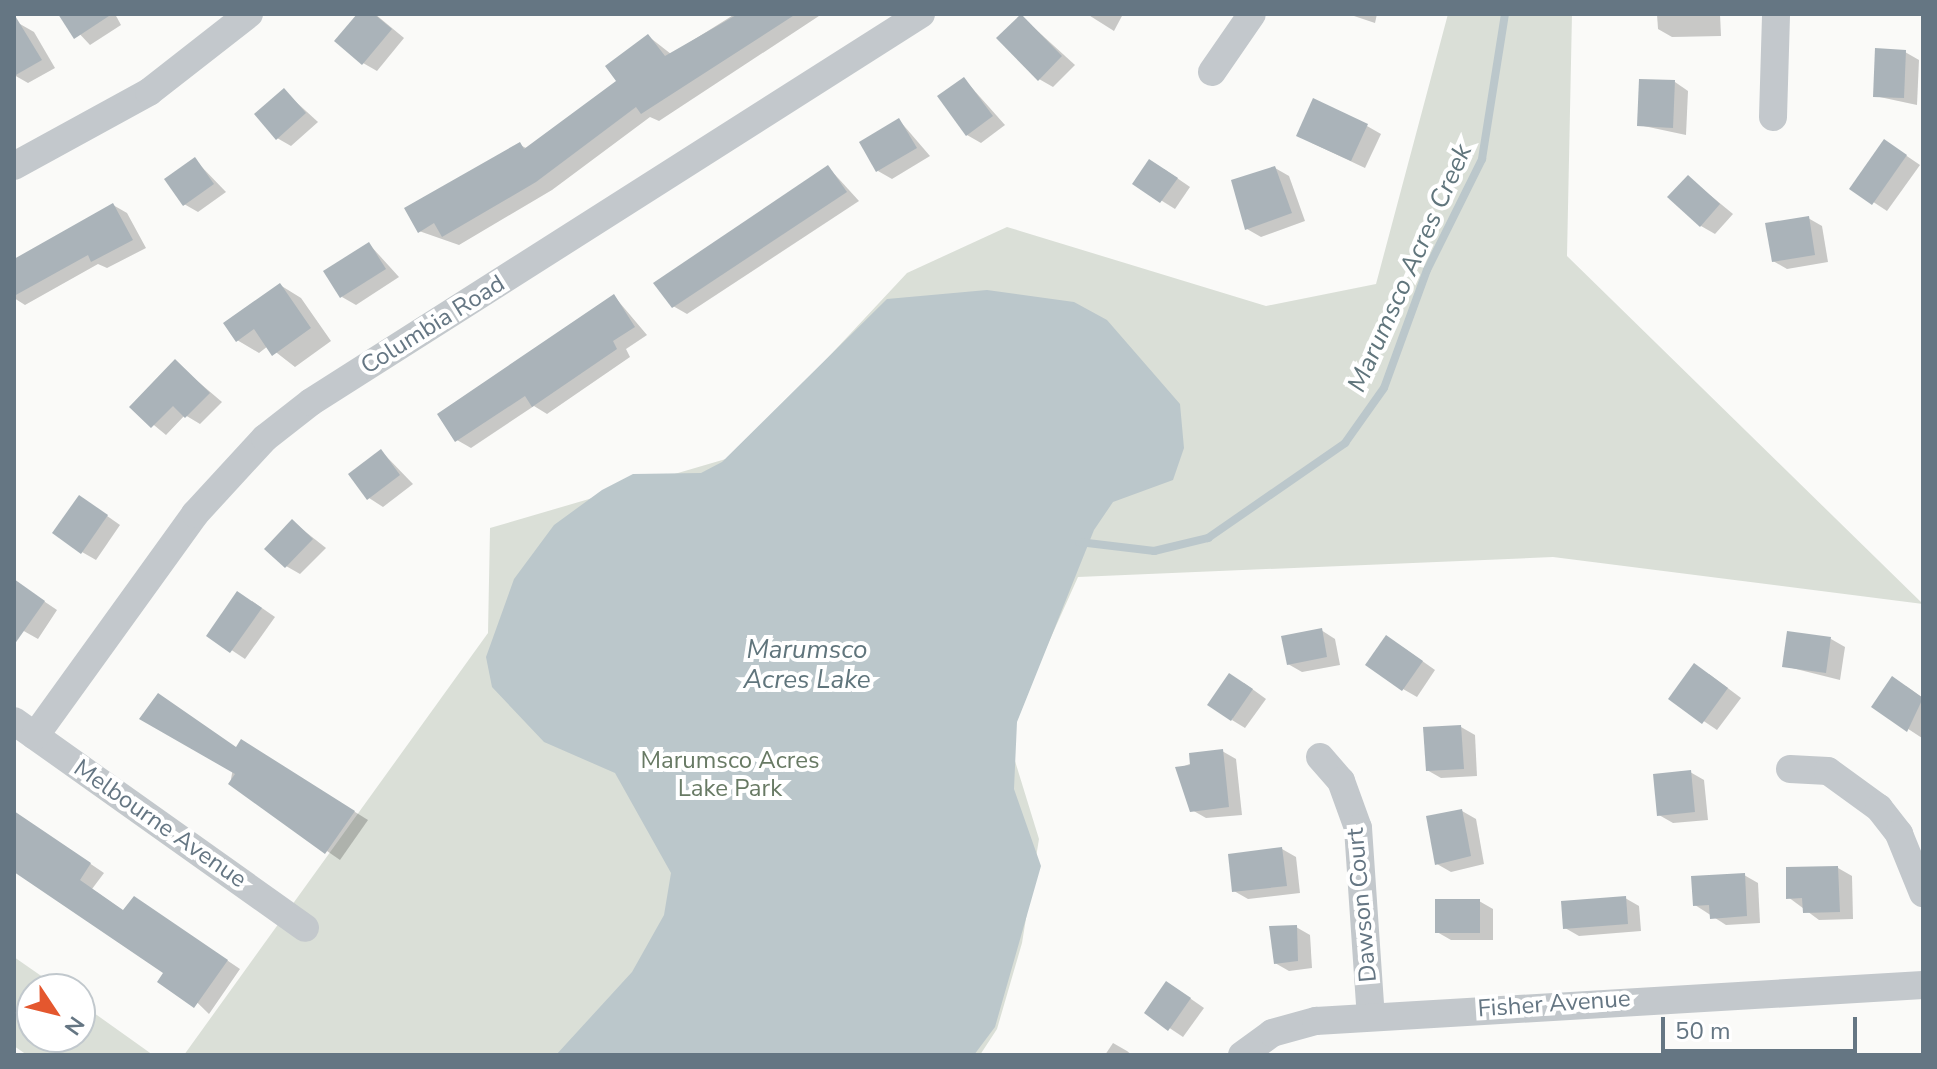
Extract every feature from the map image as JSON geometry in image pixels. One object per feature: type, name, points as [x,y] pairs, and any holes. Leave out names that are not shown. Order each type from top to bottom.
[{"type":"street","points":[[14,166],[149,92],[249,14]]},
{"type":"street","name":"Columbia Road","points":[[25,728],[195,514],[265,438],[921,14]]},
{"type":"street","points":[[1212,72],[1252,14]]},
{"type":"street","points":[[1773,117],[1776,14]]},
{"type":"street","name":"Melbourne Avenue","points":[[25,728],[305,928]]},
{"type":"street","name":"Dawson Court","points":[[1320,757],[1341,781],[1358,828],[1371,1017]]},
{"type":"street","points":[[1790,769],[1828,771],[1879,808],[1899,834],[1923,893]]},
{"type":"street","name":"Fisher Avenue","points":[[1242,1055],[1297,1024],[1923,985]]},
{"type":"green space","name":"Marumsco Acres Lake Park","points":[[1448,14],[1572,14],[1567,256],[1923,604],[1553,557],[1078,577],[1007,735],[1039,839],[1022,943],[997,1029],[980,1055],[184,1055],[488,633],[490,528],[736,456],[907,273],[1007,227],[1266,306],[1376,284]]},
{"type":"green space","points":[[14,957],[37,973],[16,973],[16,1047]]},
{"type":"green space","points":[[96,1014],[153,1055],[24,1053],[96,1053]]},
{"type":"water","name":"Marumsco Acres Lake","points":[[987,290],[1074,302],[1107,320],[1180,404],[1184,448],[1173,480],[1113,502],[1094,530],[1017,722],[1014,789],[1041,866],[995,1027],[974,1055],[556,1055],[632,972],[664,915],[671,873],[615,773],[544,742],[492,687],[486,657],[514,579],[554,525],[602,490],[633,474],[701,473],[722,462],[887,299]]},
{"type":"building","points":[[14,14],[42,60],[14,76]]},
{"type":"building","points":[[58,14],[112,14],[74,39]]},
{"type":"building","points":[[357,14],[374,14],[392,29],[362,65],[334,41]]},
{"type":"building","points":[[738,14],[796,14],[641,114],[636,107],[536,182],[442,237],[434,223],[418,233],[404,208],[520,142],[524,149],[616,81],[605,66],[648,34],[665,56]]},
{"type":"building","points":[[1021,14],[1062,56],[1038,81],[996,38]]},
{"type":"building","points":[[1875,48],[1906,50],[1904,98],[1873,97]]},
{"type":"building","points":[[964,77],[993,116],[966,136],[937,96]]},
{"type":"building","points":[[1639,79],[1675,80],[1673,128],[1637,126]]},
{"type":"building","points":[[284,88],[306,113],[276,140],[254,114]]},
{"type":"building","points":[[1313,98],[1368,124],[1351,161],[1296,136]]},
{"type":"building","points":[[899,118],[917,148],[876,172],[859,142]]},
{"type":"building","points":[[1884,139],[1907,155],[1872,205],[1849,189]]},
{"type":"building","points":[[195,157],[214,184],[183,206],[164,179]]},
{"type":"building","points":[[1149,159],[1178,178],[1160,203],[1132,184]]},
{"type":"building","points":[[828,165],[847,192],[672,308],[653,283]]},
{"type":"building","points":[[1275,166],[1292,213],[1245,230],[1231,180]]},
{"type":"building","points":[[1688,175],[1720,204],[1700,227],[1667,197]]},
{"type":"building","points":[[113,203],[133,240],[91,262],[88,255],[14,296],[14,259]]},
{"type":"building","points":[[1809,216],[1815,255],[1772,262],[1765,223]]},
{"type":"building","points":[[369,242],[386,269],[340,298],[323,271]]},
{"type":"building","points":[[280,283],[311,328],[272,356],[254,329],[236,342],[223,323]]},
{"type":"building","points":[[614,294],[635,327],[613,341],[617,349],[532,407],[525,396],[455,442],[437,414]]},
{"type":"building","points":[[175,359],[210,393],[185,418],[173,406],[151,428],[129,407]]},
{"type":"building","points":[[381,449],[400,475],[367,500],[348,474]]},
{"type":"building","points":[[79,495],[108,515],[81,554],[52,533]]},
{"type":"building","points":[[292,519],[313,539],[285,568],[264,549]]},
{"type":"building","points":[[14,579],[45,601],[14,645]]},
{"type":"building","points":[[237,591],[262,608],[230,653],[206,636]]},
{"type":"building","points":[[1322,628],[1327,657],[1287,665],[1281,636]]},
{"type":"building","points":[[1787,631],[1831,637],[1826,673],[1782,667]]},
{"type":"building","points":[[1386,635],[1423,661],[1402,691],[1365,665]]},
{"type":"building","points":[[1694,663],[1728,688],[1702,724],[1668,699]]},
{"type":"building","points":[[1229,673],[1253,689],[1231,721],[1207,705]]},
{"type":"building","points":[[1892,676],[1923,698],[1907,732],[1871,707]]},
{"type":"building","points":[[158,693],[236,747],[241,739],[355,811],[325,854],[228,784],[235,774],[139,719]]},
{"type":"building","points":[[1461,725],[1464,769],[1426,771],[1423,727]]},
{"type":"building","points":[[1223,749],[1229,807],[1190,812],[1175,767],[1190,765],[1189,753]]},
{"type":"building","points":[[1691,770],[1695,812],[1657,816],[1653,774]]},
{"type":"building","points":[[1462,809],[1471,856],[1435,865],[1426,816]]},
{"type":"building","points":[[14,811],[91,863],[80,880],[123,910],[134,896],[228,960],[194,1008],[157,982],[163,973],[14,872]]},
{"type":"building","points":[[1282,847],[1287,886],[1232,892],[1228,854]]},
{"type":"building","points":[[1838,866],[1840,912],[1803,913],[1802,898],[1786,899],[1786,867]]},
{"type":"building","points":[[1745,873],[1747,916],[1710,919],[1709,905],[1693,906],[1691,876]]},
{"type":"building","points":[[1626,896],[1628,924],[1563,929],[1561,901]]},
{"type":"building","points":[[1435,899],[1480,899],[1480,933],[1435,933]]},
{"type":"building","points":[[1297,925],[1298,961],[1274,964],[1269,926]]},
{"type":"building","points":[[1166,981],[1191,998],[1168,1031],[1144,1013]]},
{"type":"waterway","name":"Marumsco Acres Creek","points":[[1079,542],[1154,551],[1208,538],[1345,443],[1384,388],[1427,270],[1482,159],[1505,14]]}]
